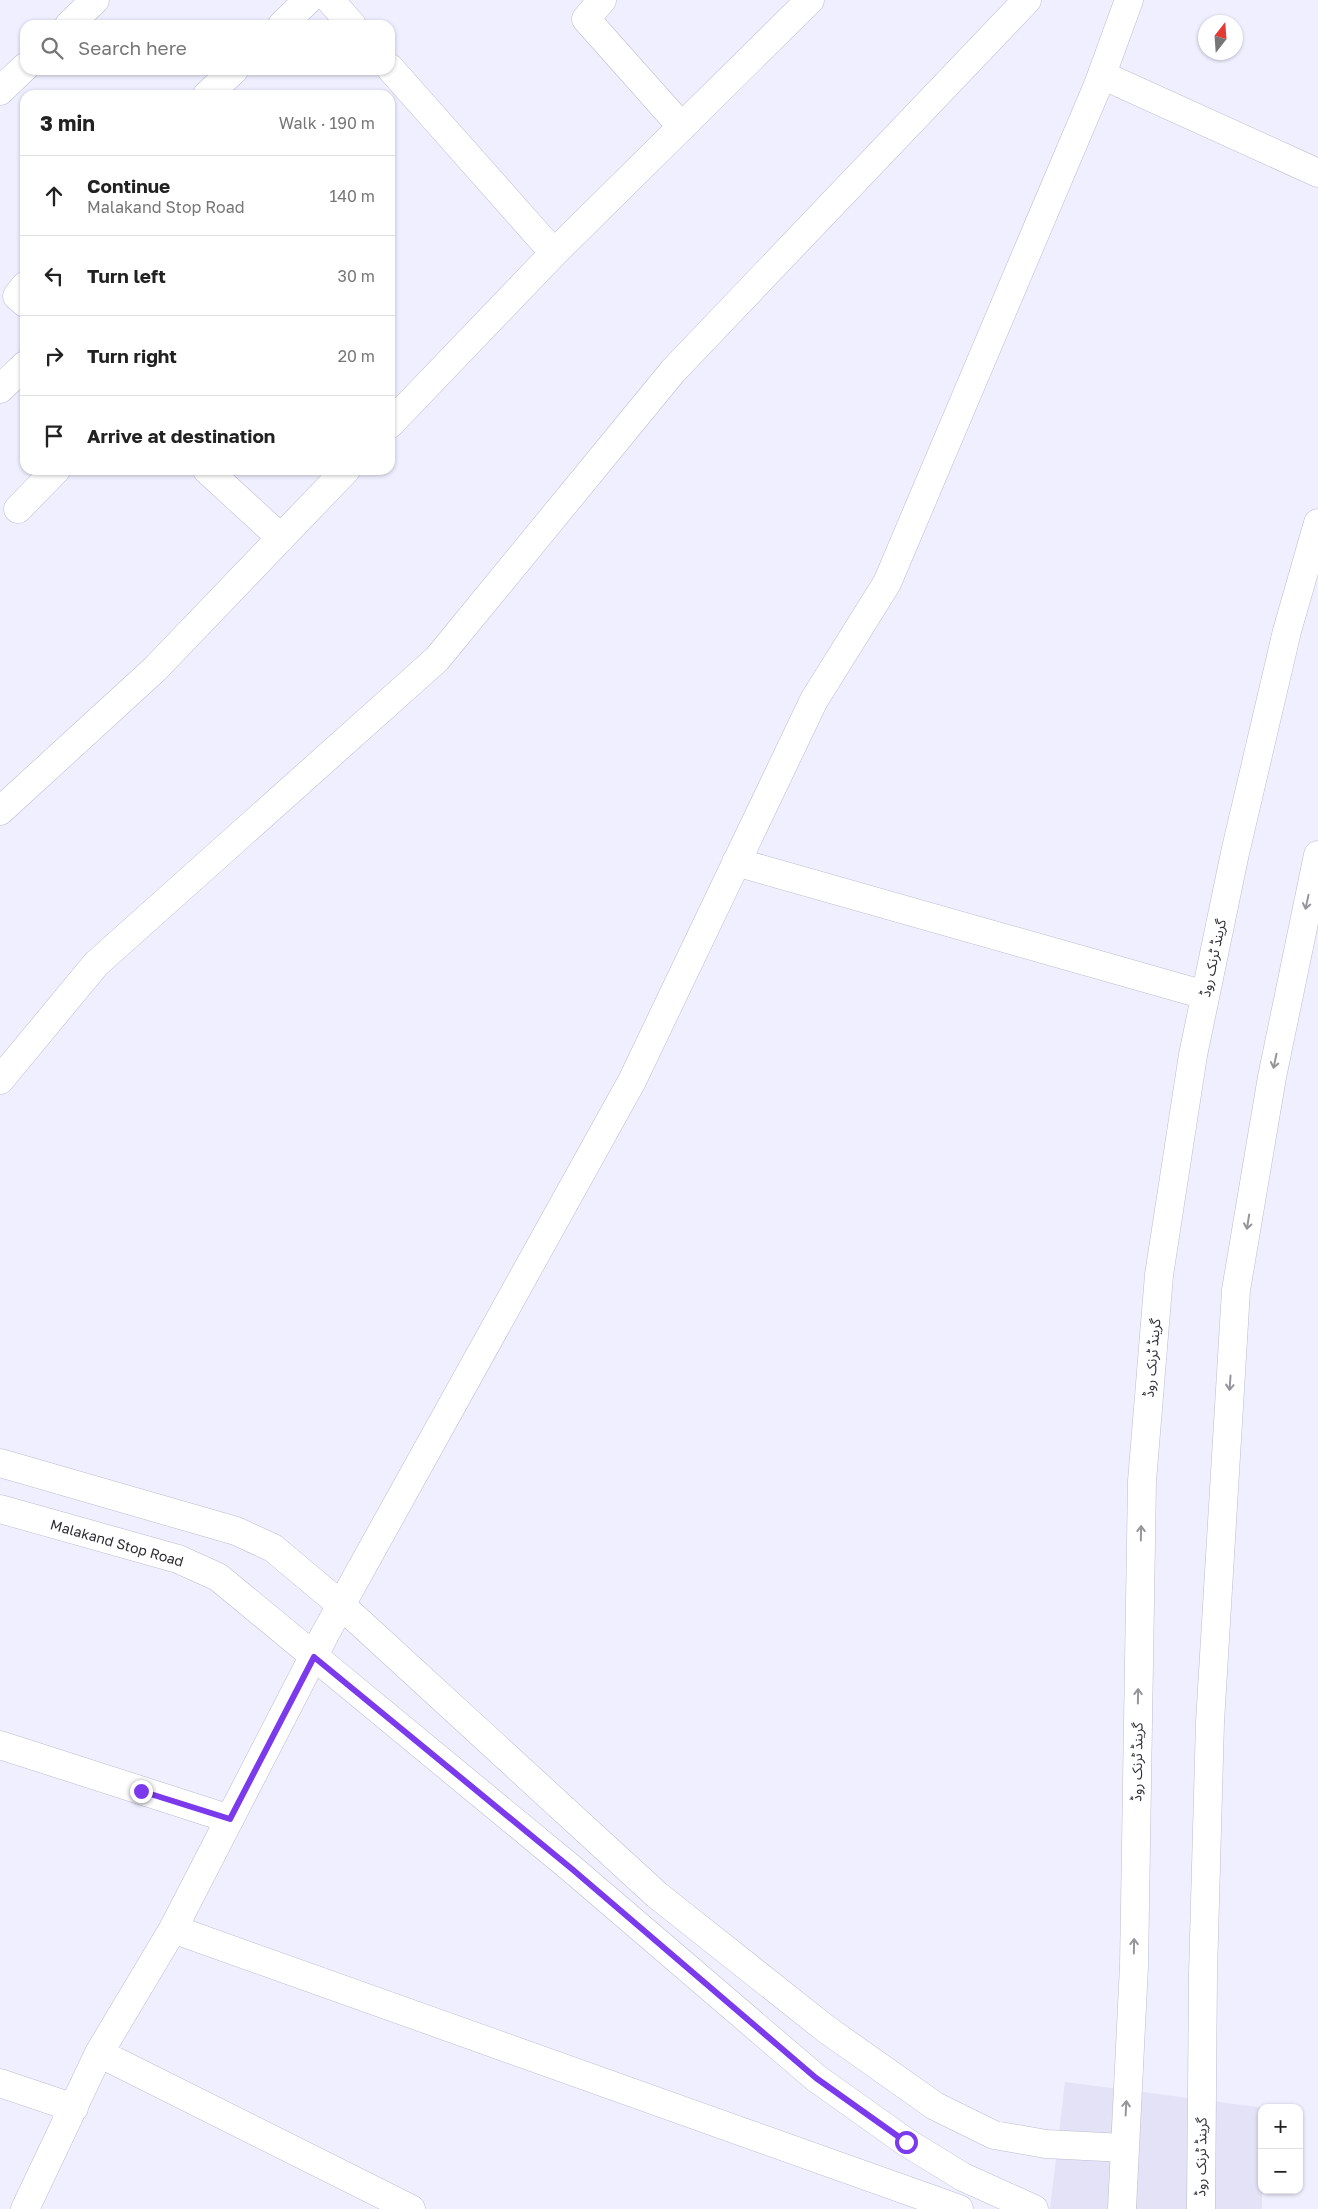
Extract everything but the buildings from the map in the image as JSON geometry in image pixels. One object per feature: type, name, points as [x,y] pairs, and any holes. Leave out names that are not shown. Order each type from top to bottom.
[{"type":"main road","points":[[74,20],[95,0]]},
{"type":"main road","points":[[287,20],[308,0]]},
{"type":"main road","points":[[330,0],[348,20]]},
{"type":"main road","points":[[602,0],[586,19],[682,127]]},
{"type":"main road","points":[[395,419],[554,254],[810,0]]},
{"type":"main road","points":[[0,1080],[96,964],[437,659],[672,371],[1027,0]]},
{"type":"main road","points":[[25,2209],[99,2053],[173,1929],[341,1605],[632,1081],[814,700],[886,583],[1102,75],[1129,0]]},
{"type":"main road","points":[[0,92],[20,73]]},
{"type":"main road","points":[[395,74],[554,254]]},
{"type":"main road","points":[[212,90],[229,75]]},
{"type":"main road","points":[[1102,75],[1318,173]]},
{"type":"main road","points":[[0,389],[20,370]]},
{"type":"main road","points":[[18,509],[51,475]]},
{"type":"main road","points":[[212,475],[281,538]]},
{"type":"main road","points":[[0,811],[155,669],[341,475]]},
{"type":"main road","name":"گرینڈ ٹرنک روڈ","points":[[1122,2209],[1134,1966],[1142,1480],[1159,1275],[1193,1055],[1234,853],[1287,631],[1318,523]]},
{"type":"main road","name":"گرینڈ ٹرنک روڈ","points":[[1201,2209],[1203,1974],[1210,1722],[1236,1290],[1272,1077],[1318,855]]},
{"type":"main road","points":[[736,862],[1205,995]]},
{"type":"main road","points":[[0,1463],[236,1530],[273,1548],[341,1605],[658,1895],[826,2029],[936,2106],[994,2135],[1046,2144],[1124,2148]]},
{"type":"main road","name":"Malakand Stop Road","points":[[0,1509],[178,1559],[218,1577],[572,1869],[816,2078],[906,2142],[963,2177],[1034,2209]]},
{"type":"main road","points":[[0,1745],[230,1819]]},
{"type":"main road","points":[[173,1929],[959,2209]]},
{"type":"main road","points":[[99,2053],[412,2209]]},
{"type":"main road","points":[[0,2083],[74,2108]]},
{"type":"shaded area","points":[[1065,2082],[1258,2107],[1258,2194],[1262,2194],[1262,2209],[1050,2209]]},
{"type":"route","points":[[141,1791],[230,1819],[314,1657],[572,1869],[816,2078],[906,2142]]}]
